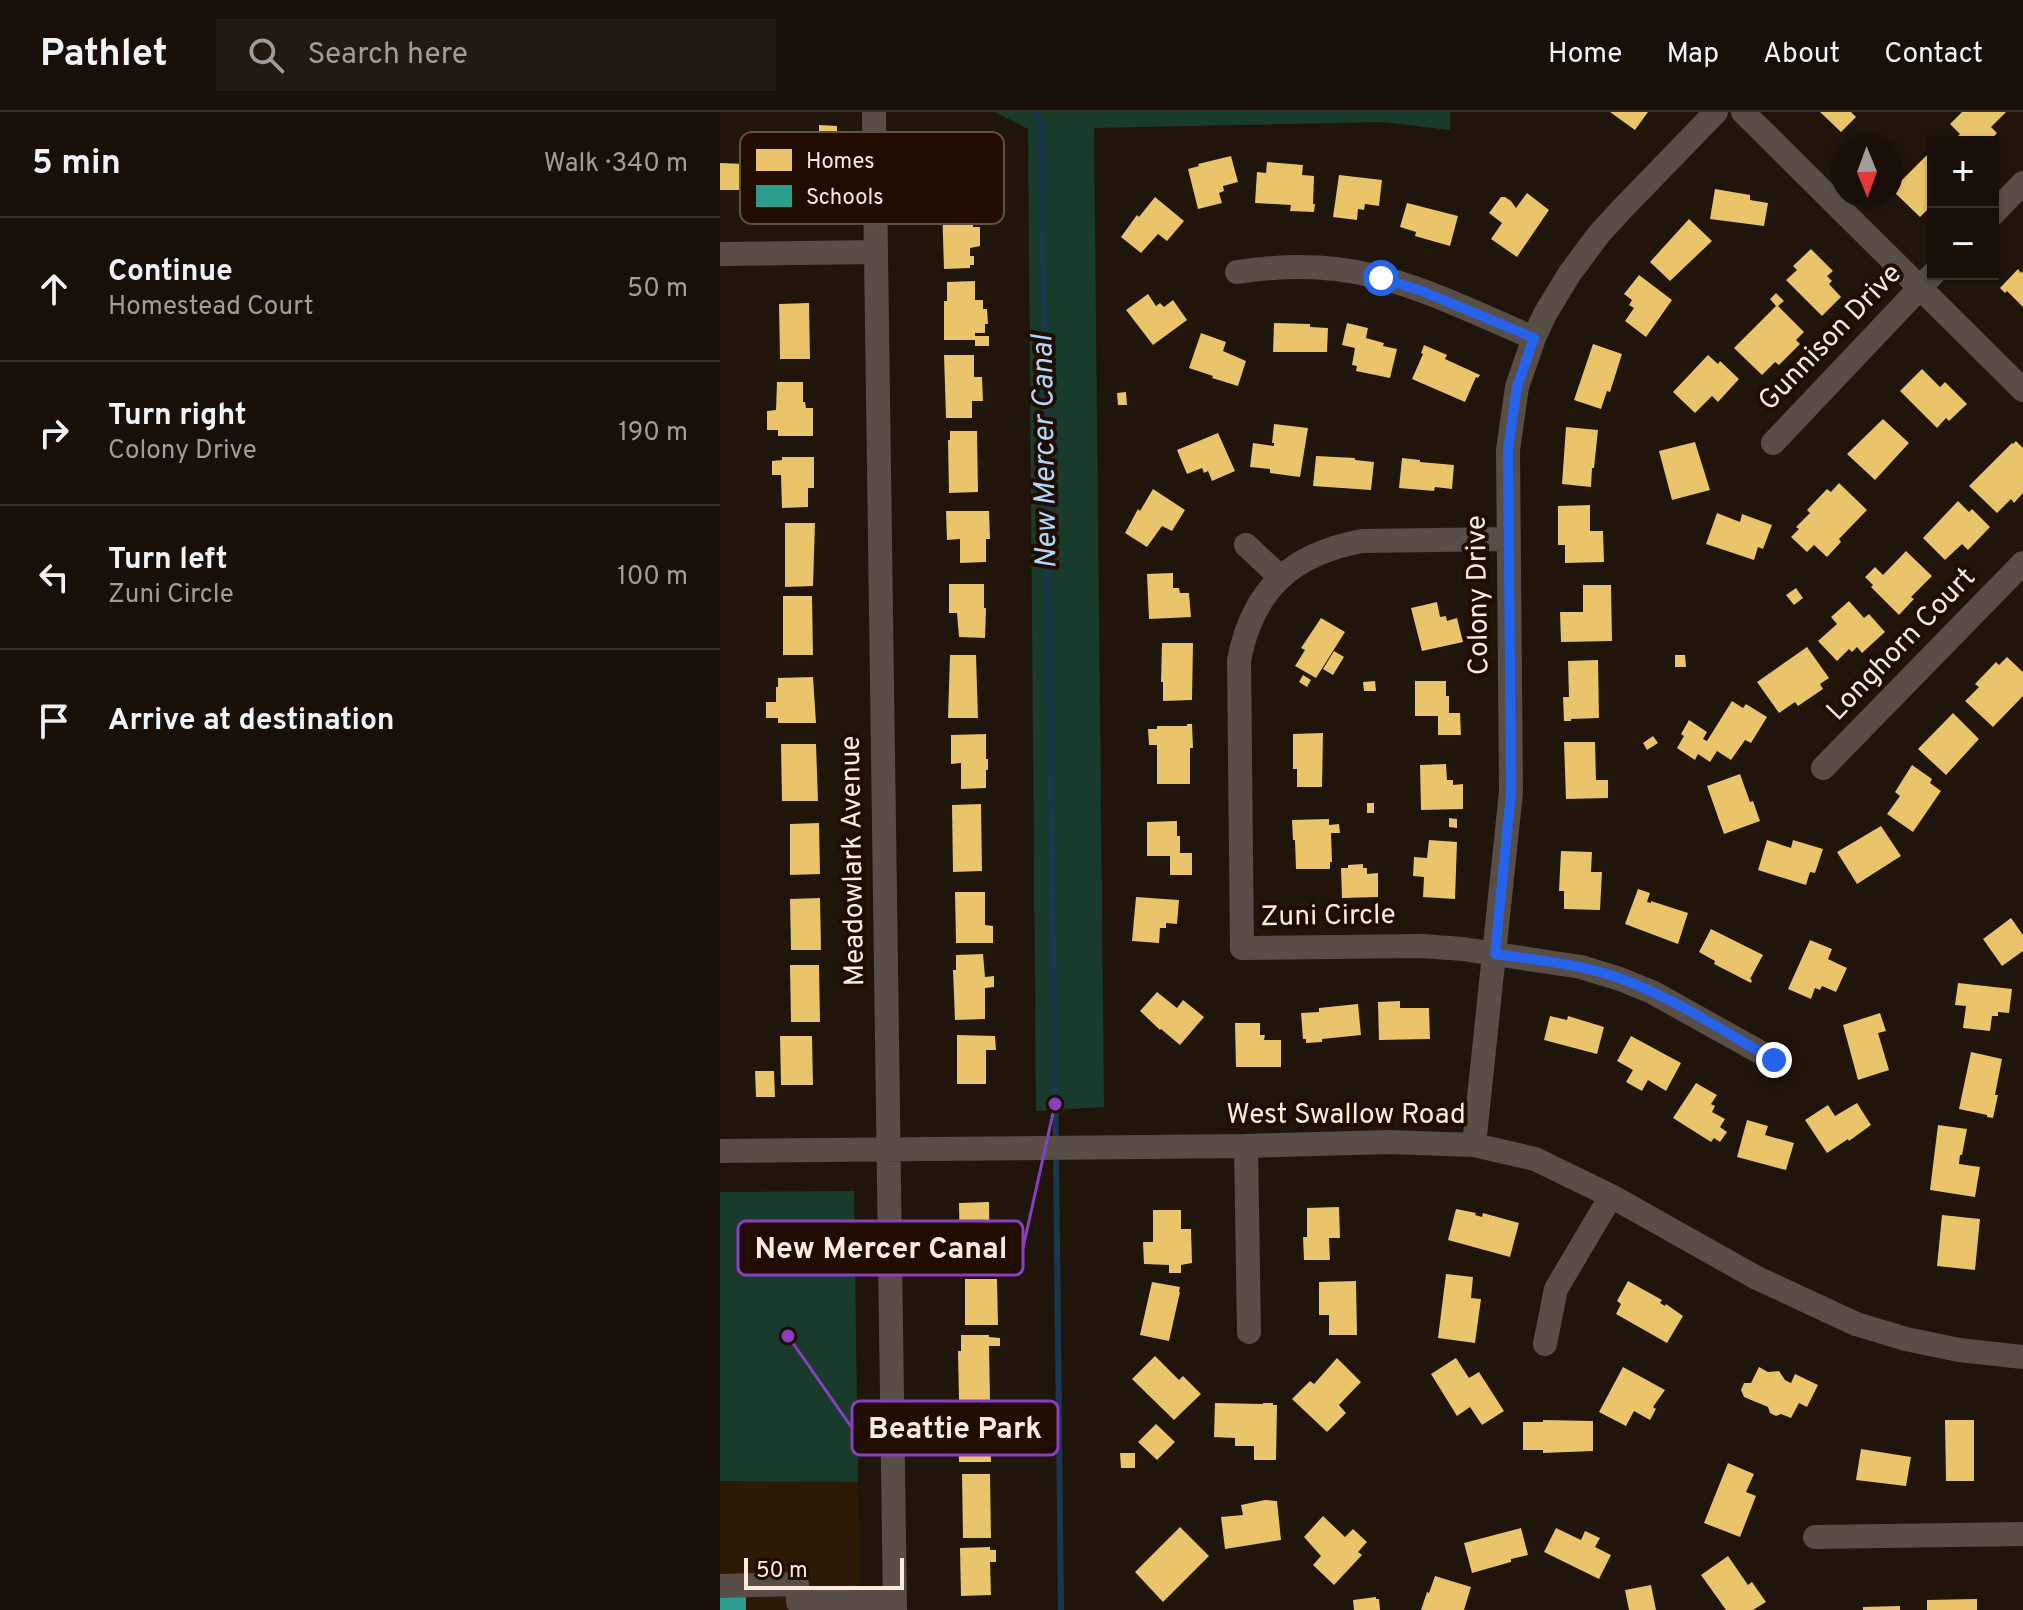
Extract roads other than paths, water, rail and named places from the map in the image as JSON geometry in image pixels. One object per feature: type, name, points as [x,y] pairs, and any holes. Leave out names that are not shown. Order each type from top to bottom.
[{"type":"street","name":"Meadowlark Avenue","points":[[874,112],[874,132]]},
{"type":"street","name":"Colony Drive","points":[[1474,1145],[1511,792],[1508,450],[1517,387],[1545,314],[1570,273],[1599,234],[1716,112]]},
{"type":"street","points":[[1743,112],[1927,281],[2023,390]]},
{"type":"street","points":[[1999,208],[2023,183]]},
{"type":"street","name":"Meadowlark Avenue","points":[[876,224],[895,1606]]},
{"type":"street","points":[[720,254],[876,252]]},
{"type":"street","points":[[1237,272],[1270,267],[1307,267],[1338,269],[1381,278],[1422,291],[1534,338]]},
{"type":"street","name":"Gunnison Drive","points":[[1773,443],[1927,281]]},
{"type":"street","name":"Zuni Circle","points":[[1508,539],[1362,541],[1321,551],[1304,560],[1280,577],[1265,595],[1253,615],[1239,660],[1242,948],[1421,946],[1581,967],[1652,992],[1774,1060]]},
{"type":"street","points":[[1246,545],[1280,577]]},
{"type":"street","name":"Longhorn Court","points":[[1823,768],[2023,563]]},
{"type":"street","name":"West Swallow Road","points":[[720,1151],[1389,1142],[1474,1145],[1535,1159],[1611,1196],[1755,1277],[1856,1324],[1959,1350],[2023,1357]]},
{"type":"street","points":[[1246,1146],[1249,1332]]},
{"type":"street","points":[[1545,1344],[1556,1289],[1611,1196]]},
{"type":"street","points":[[1815,1537],[2023,1534]]},
{"type":"street","points":[[720,1586],[797,1584],[798,1602],[895,1606]]},
{"type":"waterway","name":"New Mercer Canal","points":[[1036,112],[1041,123],[1056,1142]]},
{"type":"waterway","name":"New Mercer Canal","points":[[1056,1154],[1061,1610]]},
{"type":"place","name":"New Mercer Canal","points":[[1055,1104]]},
{"type":"place","name":"Beattie Park","points":[[788,1336]]}]
